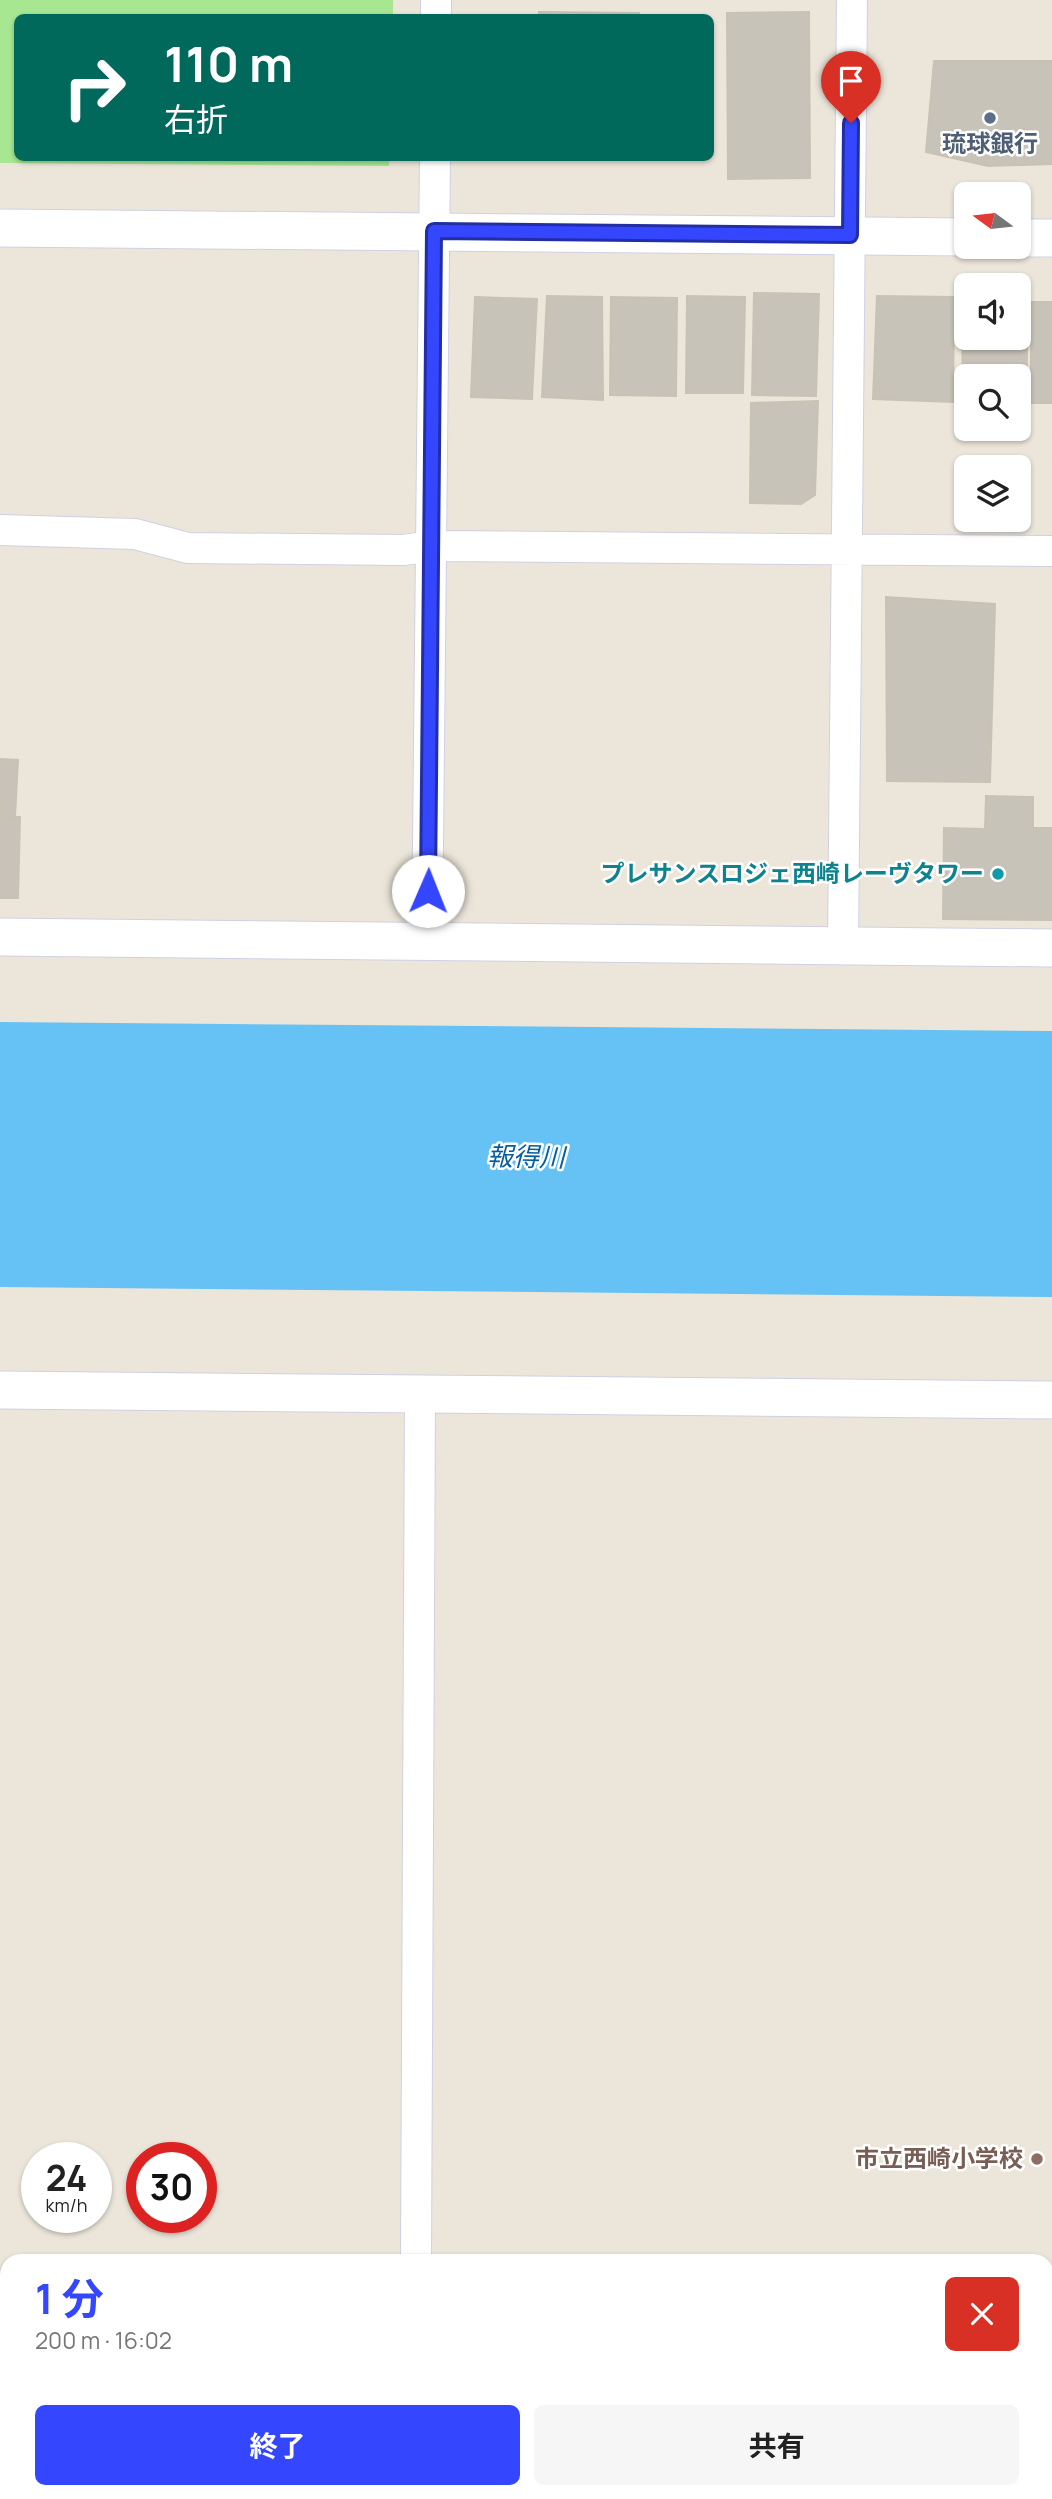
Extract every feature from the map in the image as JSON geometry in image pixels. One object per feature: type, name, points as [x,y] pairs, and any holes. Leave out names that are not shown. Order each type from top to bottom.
[{"type":"street","points":[[843,947],[852,0]]},
{"type":"street","points":[[428,942],[434,546],[435,161]]},
{"type":"street","points":[[0,228],[954,237]]},
{"type":"street","points":[[1031,238],[1052,238]]},
{"type":"street","points":[[0,530],[135,534],[188,548],[403,550],[434,546],[1052,551]]},
{"type":"street","points":[[0,937],[1052,948]]},
{"type":"street","points":[[0,1390],[1052,1400]]},
{"type":"street","points":[[416,2254],[420,1396]]},
{"type":"green space","points":[[0,0],[393,0],[393,14],[14,14],[14,161],[389,161],[389,166],[0,163]]},
{"type":"water","name":"報得川","points":[[0,1022],[1052,1031],[1052,1297],[0,1287]]},
{"type":"building","points":[[539,12],[639,13],[639,14]]},
{"type":"building","points":[[809,12],[810,178],[728,179],[727,13]]},
{"type":"building","points":[[934,61],[1052,61],[1052,164],[988,166],[926,152]]},
{"type":"building","points":[[754,293],[819,294],[816,396],[752,395]]},
{"type":"building","points":[[547,296],[602,297],[603,400],[542,397]]},
{"type":"building","points":[[687,296],[745,297],[743,393],[686,393]]},
{"type":"building","points":[[877,296],[954,297],[953,402],[873,399]]},
{"type":"building","points":[[475,297],[537,299],[532,399],[471,397]]},
{"type":"building","points":[[611,297],[677,298],[676,396],[610,395]]},
{"type":"building","points":[[1032,302],[1052,302],[1052,403],[1031,403]]},
{"type":"building","points":[[963,350],[1027,350],[1027,364],[962,364]]},
{"type":"building","points":[[818,401],[815,495],[801,504],[750,503],[751,403]]},
{"type":"building","points":[[886,597],[995,604],[990,782],[887,781]]},
{"type":"building","points":[[0,759],[18,760],[15,816],[0,815]]},
{"type":"building","name":"プレサンスロジェ西崎レーヴタワー","points":[[986,796],[1033,797],[1033,828],[1052,828],[1052,920],[943,919],[944,828],[985,829]]},
{"type":"building","points":[[0,817],[20,817],[18,898],[0,898]]},
{"type":"place","name":"琉球銀行","points":[[990,118]]},
{"type":"place","name":"プレサンスロジェ西崎レーヴタワー","points":[[998,874]]},
{"type":"place","name":"市立西崎小学校","points":[[1037,2159]]},
{"type":"route","points":[[428,891],[434,546],[434,231],[850,235],[851,123]]}]
